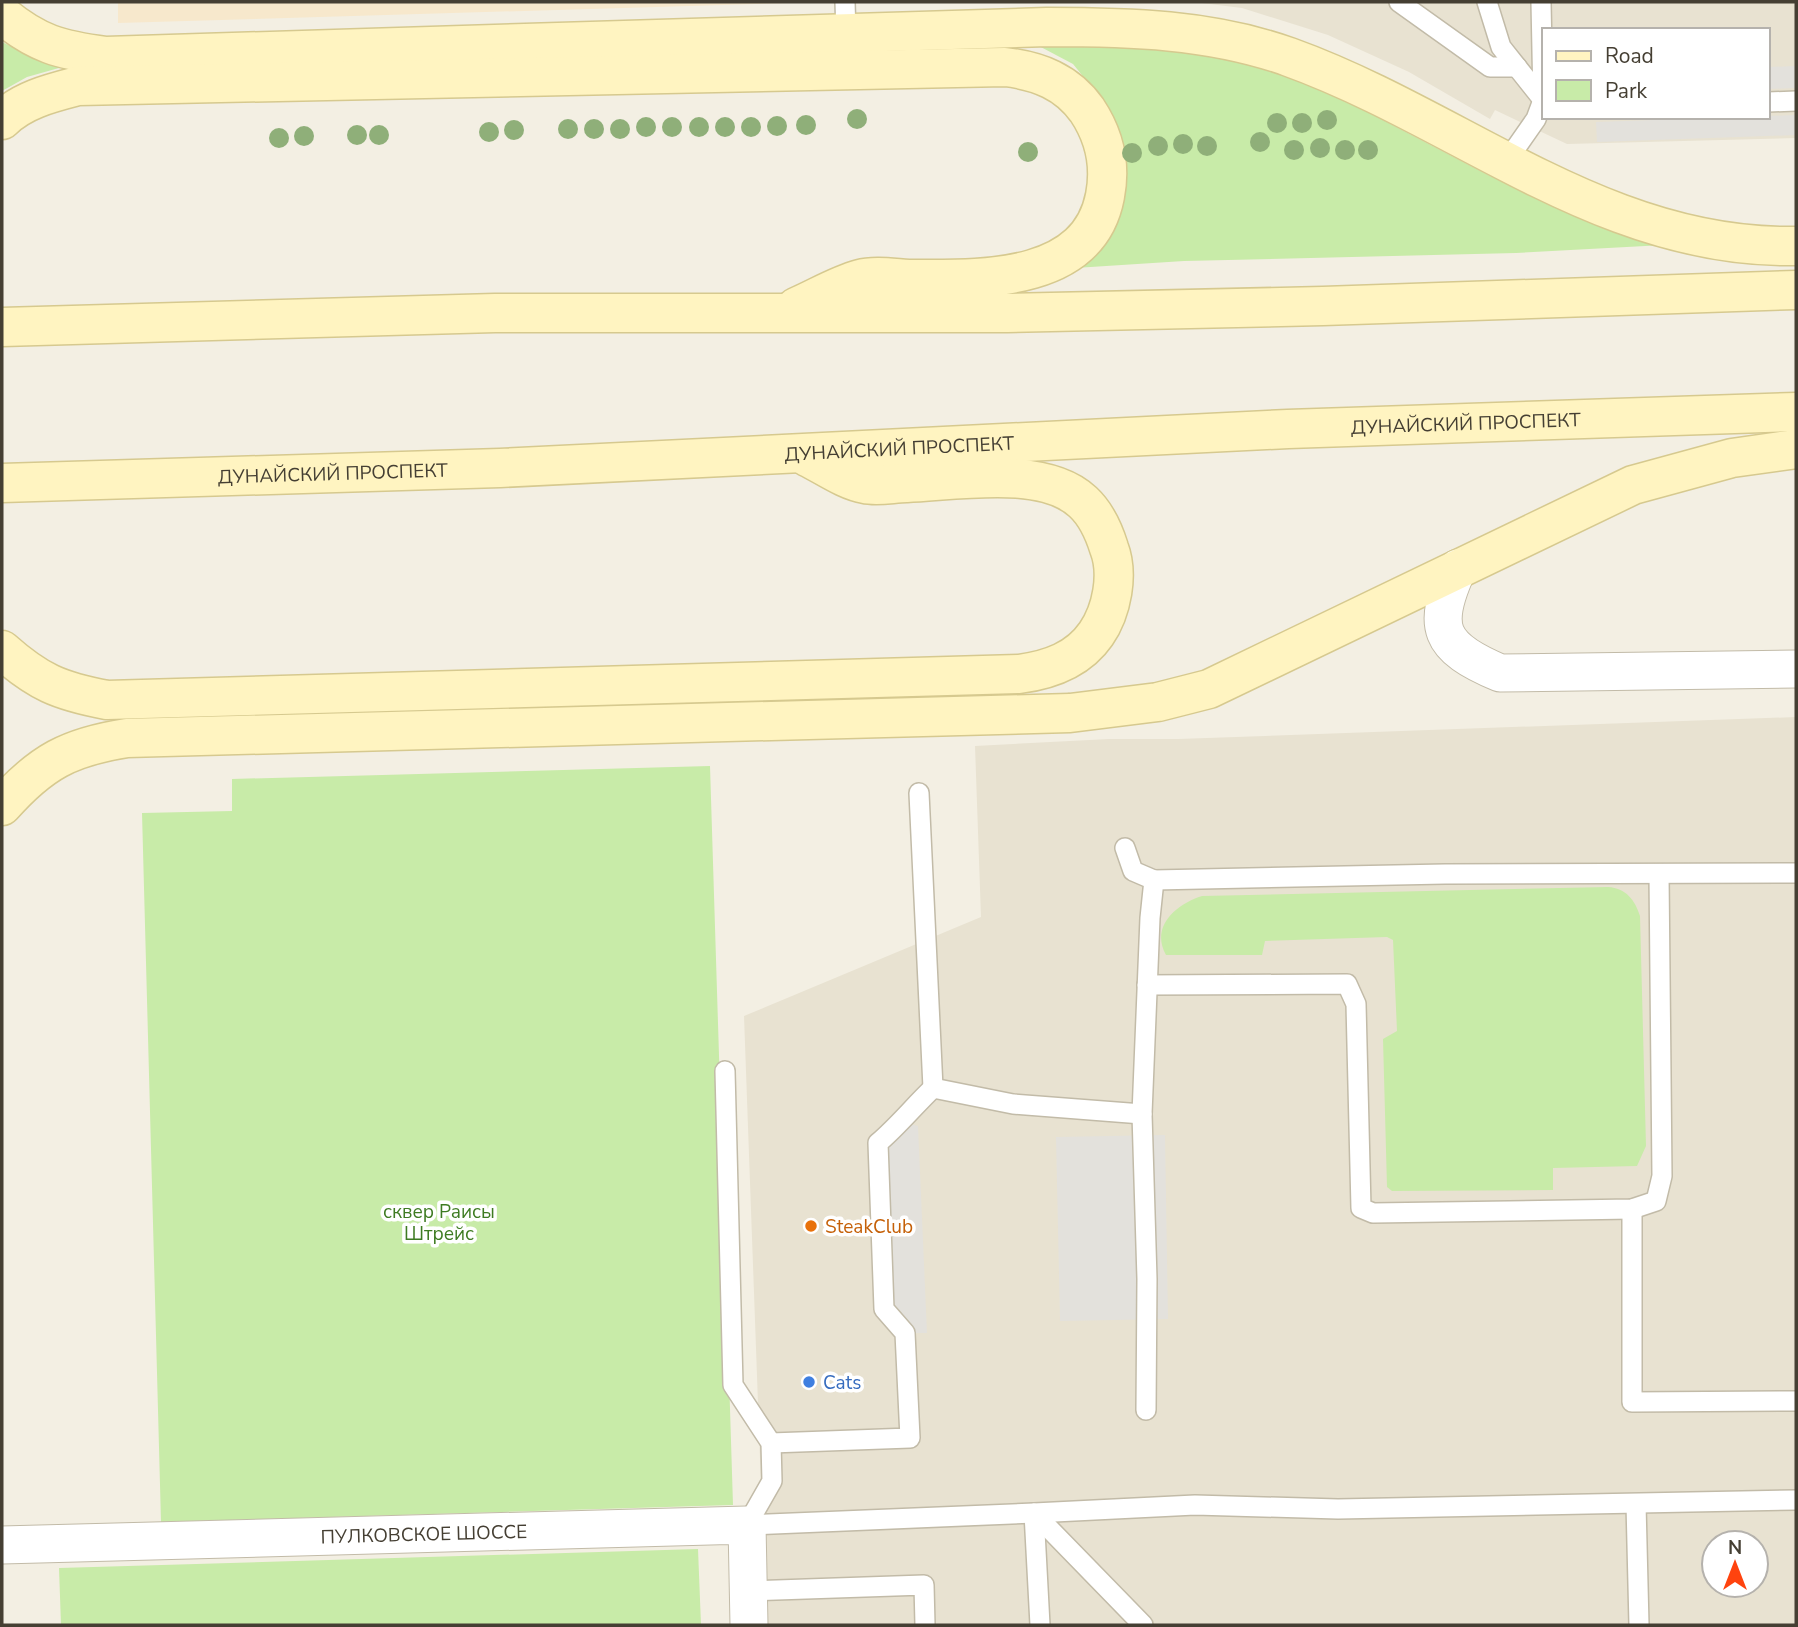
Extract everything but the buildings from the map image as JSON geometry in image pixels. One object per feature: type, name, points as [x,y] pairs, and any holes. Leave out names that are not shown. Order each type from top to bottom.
[{"type":"main road","points":[[2,15],[27,36],[70,51],[106,55],[846,17],[1116,27],[1213,37],[1287,56],[1363,87],[1572,196],[1634,221],[1699,239],[1765,247],[1796,246]]},
{"type":"main road","points":[[2,120],[11,111],[45,94],[78,86],[1005,67],[1034,71],[1060,84],[1081,102],[1098,127],[1109,175],[1103,205],[1093,226],[1074,249],[1039,268],[984,279],[861,278],[783,313]]},
{"type":"main road","points":[[2,327],[495,313],[1007,313],[1323,306],[1796,290]]},
{"type":"main road","name":"ДУНАЙСКИЙ ПРОСПЕКТ","points":[[2,483],[500,468],[1288,429],[1796,412]]},
{"type":"main road","points":[[2,806],[23,782],[55,757],[89,744],[127,738],[1056,713],[1158,702],[1209,689],[1633,485],[1732,458],[1796,449]]},
{"type":"main road","points":[[2,650],[44,683],[71,693],[107,700],[1019,674],[1045,671],[1070,660],[1093,639],[1107,620],[1113,584],[1113,557],[1102,528],[1083,501],[1050,483],[1018,478],[864,484],[802,454]]},
{"type":"street","points":[[1458,568],[1443,601],[1443,625],[1454,646],[1476,663],[1500,673],[1796,669]]},
{"type":"street","points":[[747,1525],[749,1608]]},
{"type":"street","name":"ПУЛКОВСКОЕ ШОССЕ","points":[[2,1545],[747,1525]]},
{"type":"lane","points":[[1399,2],[1490,67],[1517,67]]},
{"type":"lane","points":[[1488,2],[1501,47],[1542,100]]},
{"type":"lane","points":[[1541,2],[1542,52]]},
{"type":"lane","points":[[1770,102],[1796,101]]},
{"type":"lane","points":[[1506,162],[1529,131],[1542,103]]},
{"type":"lane","points":[[771,1443],[910,1438],[905,1333],[884,1309],[878,1143],[903,1122],[933,1088],[919,793]]},
{"type":"lane","points":[[1125,848],[1133,870],[1154,880],[1445,874],[1796,873]]},
{"type":"lane","points":[[1147,985],[1347,984],[1356,1004],[1360,1208],[1373,1213],[1632,1209],[1656,1201],[1662,1176],[1659,874]]},
{"type":"lane","points":[[1146,1410],[1147,1279],[1142,1114],[1154,880]]},
{"type":"lane","points":[[725,1071],[733,1385],[771,1443],[772,1481],[747,1525]]},
{"type":"lane","points":[[933,1088],[1013,1104],[1142,1114]]},
{"type":"lane","points":[[1632,1209],[1632,1402],[1796,1401]]},
{"type":"lane","points":[[747,1525],[1195,1505],[1338,1509],[1796,1500]]},
{"type":"lane","points":[[1636,1504],[1639,1625]]},
{"type":"lane","points":[[1034,1513],[1040,1625]]},
{"type":"lane","points":[[1034,1513],[1143,1625]]},
{"type":"lane","points":[[749,1608],[924,1585],[925,1625]]},
{"type":"shaded area","points":[[118,2],[825,2],[118,23]]},
{"type":"shaded area","points":[[1193,2],[1796,2],[1796,138],[1567,144],[1495,110],[1490,119],[1409,72],[1328,35],[1242,8]]},
{"type":"shaded area","points":[[1796,66],[1796,88],[1770,89],[1770,67]]},
{"type":"shaded area","points":[[1796,115],[1796,135],[1597,142],[1596,122],[1770,119],[1770,116]]},
{"type":"shaded area","points":[[1796,717],[1796,1625],[766,1625],[744,1016],[981,917],[975,746],[1109,739],[1178,739]]},
{"type":"shaded area","points":[[903,1122],[918,1126],[927,1333],[905,1333],[884,1309],[878,1143]]},
{"type":"shaded area","points":[[1165,1135],[1168,1319],[1060,1321],[1056,1137]]},
{"type":"green space","points":[[2,42],[39,60],[66,66],[27,77],[2,91]]},
{"type":"green space","points":[[1037,45],[1188,46],[1316,85],[1490,176],[1567,211],[1664,245],[1516,253],[1184,261],[1075,268],[1103,101],[1073,64]]},
{"type":"green space","name":"сквер Раисы Штрейс","points":[[710,766],[733,1505],[161,1522],[142,813],[232,811],[232,779]]},
{"type":"green space","points":[[1608,887],[1629,896],[1640,916],[1646,1146],[1637,1166],[1553,1168],[1553,1190],[1392,1191],[1387,1187],[1383,1039],[1397,1031],[1393,940],[1387,937],[1265,941],[1262,955],[1166,955],[1162,945],[1161,935],[1168,918],[1183,905],[1202,896]]},
{"type":"green space","points":[[698,1549],[701,1625],[61,1625],[59,1568]]},
{"type":"place","name":"SteakClub","points":[[811,1226]]},
{"type":"place","name":"Cats","points":[[809,1382]]}]
